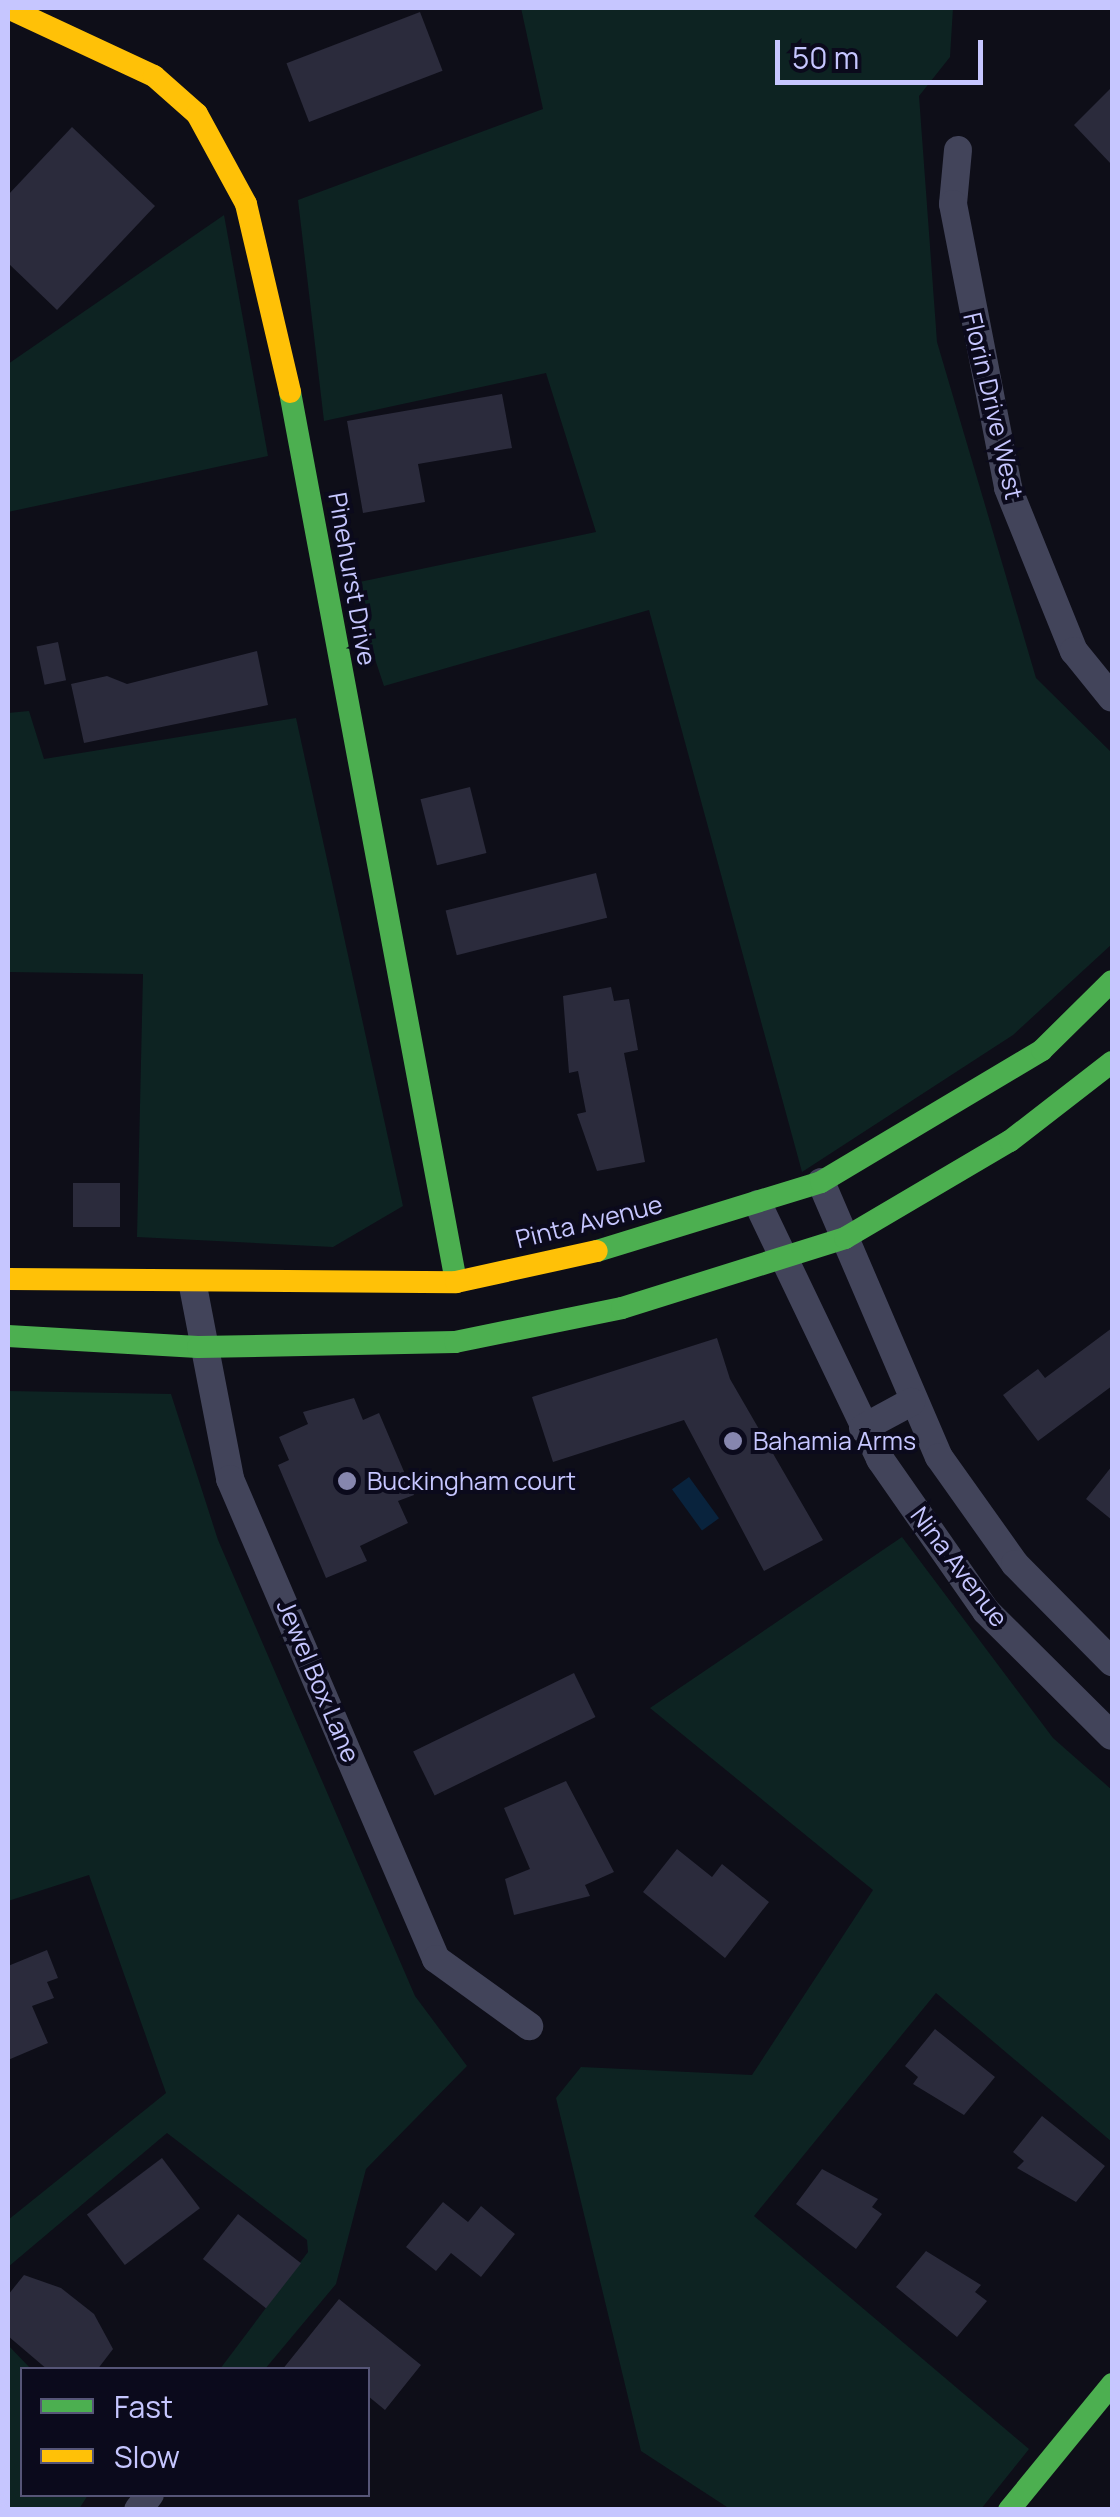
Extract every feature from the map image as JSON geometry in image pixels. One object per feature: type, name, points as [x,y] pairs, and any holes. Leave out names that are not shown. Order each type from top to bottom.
[{"type":"street","name":"Pinehurst Drive","points":[[8,8],[154,76],[197,114],[246,204],[271,288],[456,1282]]},
{"type":"street","name":"Florin Drive West","points":[[958,150],[953,204],[1008,488],[1074,651],[1112,698]]},
{"type":"street","name":"Pinta Avenue","points":[[8,1279],[193,1286],[456,1282],[758,1204],[821,1182],[1042,1050],[1112,981]]},
{"type":"street","points":[[8,1336],[198,1347],[455,1342],[622,1308],[844,1238],[1010,1141],[1112,1062]]},
{"type":"street","name":"Nina Avenue","points":[[821,1182],[911,1402],[1015,1564],[1112,1662]]},
{"type":"street","name":"Nina Avenue","points":[[758,1204],[863,1428],[986,1611],[1112,1736]]},
{"type":"street","name":"Jewel Box Lane","points":[[193,1286],[198,1347],[230,1479],[436,1959],[530,2026]]},
{"type":"street","points":[[863,1428],[911,1402]]},
{"type":"street","points":[[1010,2510],[1112,2384]]},
{"type":"green space","points":[[521,8],[953,8],[950,57],[919,96],[937,342],[1036,678],[1112,753],[1112,944],[1013,1035],[802,1172],[649,610],[384,686],[350,584],[596,532],[546,373],[324,421],[298,200],[543,109]]},
{"type":"green space","points":[[224,215],[268,456],[8,512],[8,364]]},
{"type":"green space","points":[[29,711],[44,759],[296,718],[403,1206],[333,1247],[137,1237],[143,974],[8,972],[8,713]]},
{"type":"green space","points":[[8,1391],[171,1394],[218,1540],[415,1996],[467,2066],[366,2169],[336,2284],[267,2367],[222,2367],[308,2252],[307,2240],[167,2133],[8,2267],[8,2220],[166,2093],[89,1875],[8,1901]]},
{"type":"green space","points":[[902,1537],[1053,1738],[1112,1790],[1112,2142],[936,1993],[754,2216],[1029,2449],[981,2509],[730,2509],[641,2451],[556,2098],[581,2067],[752,2075],[873,1890],[650,1708]]},
{"type":"green space","points":[[8,2345],[29,2367],[20,2367],[20,2497],[87,2497],[79,2509],[8,2509]]},
{"type":"water","points":[[689,1477],[719,1518],[702,1531],[672,1489]]},
{"type":"building","points":[[420,12],[443,71],[309,122],[286,63]]},
{"type":"building","points":[[1112,87],[1112,165],[1074,125]]},
{"type":"building","points":[[72,127],[155,206],[57,310],[8,263],[8,195]]},
{"type":"building","points":[[502,394],[512,448],[418,464],[425,502],[363,513],[347,421]]},
{"type":"building","points":[[58,642],[66,680],[45,685],[36,647]]},
{"type":"building","points":[[257,651],[268,705],[84,743],[71,684],[107,676],[127,684]]},
{"type":"building","points":[[470,787],[486,853],[437,865],[421,799]]},
{"type":"building","points":[[596,873],[607,918],[457,955],[446,910]]},
{"type":"building","points":[[611,987],[614,1001],[629,999],[638,1050],[624,1053],[645,1162],[597,1171],[577,1114],[586,1112],[578,1071],[569,1073],[563,996]]},
{"type":"building","points":[[73,1183],[120,1183],[120,1227],[73,1227]]},
{"type":"building","points":[[1112,1328],[1112,1386],[1038,1441],[1003,1395],[1038,1369],[1045,1378]]},
{"type":"building","name":"Bahamia Arms","points":[[717,1338],[730,1379],[823,1540],[764,1571],[684,1420],[553,1462],[532,1397]]},
{"type":"building","name":"Buckingham court","points":[[354,1398],[363,1420],[379,1413],[414,1495],[398,1501],[408,1523],[360,1546],[367,1561],[326,1578],[278,1465],[289,1460],[279,1437],[308,1424],[303,1412]]},
{"type":"building","points":[[1112,1466],[1112,1520],[1086,1499]]},
{"type":"building","points":[[574,1673],[595,1717],[435,1796],[413,1751]]},
{"type":"building","points":[[566,1781],[614,1872],[585,1885],[590,1896],[514,1915],[505,1879],[530,1869],[504,1808]]},
{"type":"building","points":[[677,1849],[712,1877],[722,1864],[769,1902],[725,1958],[643,1892]]},
{"type":"building","points":[[47,1950],[58,1978],[47,1982],[54,1998],[32,2006],[48,2043],[8,2060],[8,1966]]},
{"type":"building","points":[[935,2029],[995,2077],[964,2115],[913,2084],[918,2077],[905,2066]]},
{"type":"building","points":[[1042,2116],[1105,2166],[1076,2202],[1017,2168],[1024,2161],[1013,2152]]},
{"type":"building","points":[[162,2158],[200,2208],[125,2265],[87,2215]]},
{"type":"building","points":[[822,2169],[878,2199],[872,2207],[882,2214],[856,2249],[796,2204]]},
{"type":"building","points":[[443,2202],[468,2222],[481,2206],[515,2234],[481,2277],[451,2253],[436,2271],[406,2247]]},
{"type":"building","points":[[238,2214],[301,2263],[266,2308],[203,2259]]},
{"type":"building","points":[[926,2251],[981,2285],[975,2292],[987,2301],[957,2337],[896,2287]]},
{"type":"building","points":[[24,2275],[61,2288],[94,2314],[113,2349],[99,2367],[44,2367],[8,2336],[8,2295]]},
{"type":"building","points":[[339,2299],[421,2365],[385,2410],[370,2398],[370,2367],[284,2367]]},
{"type":"traffic: fast","points":[[290,392],[456,1282]]},
{"type":"traffic: fast","points":[[597,1251],[821,1182],[1042,1050],[1112,981]]},
{"type":"traffic: fast","points":[[8,1336],[198,1347],[455,1342],[622,1308],[845,1238],[1010,1141],[1112,1062]]},
{"type":"traffic: fast","points":[[1009,2510],[1112,2384]]},
{"type":"traffic: slow","points":[[8,8],[154,76],[197,114],[246,204],[290,392]]},
{"type":"traffic: slow","points":[[8,1279],[456,1282],[597,1251]]},
{"type":"place","name":"Bahamia Arms","points":[[733,1441]]},
{"type":"place","name":"Buckingham court","points":[[347,1481]]}]
